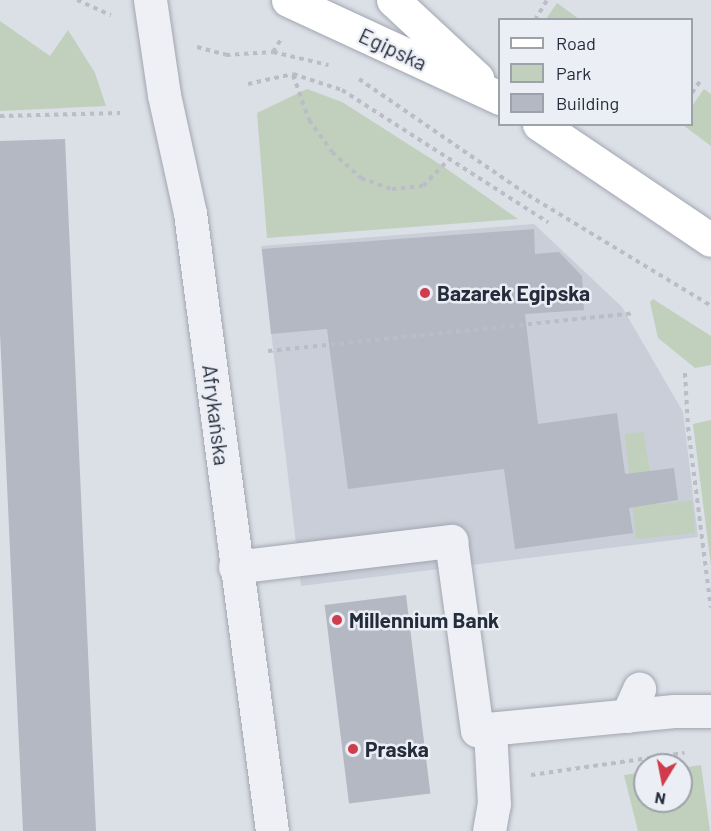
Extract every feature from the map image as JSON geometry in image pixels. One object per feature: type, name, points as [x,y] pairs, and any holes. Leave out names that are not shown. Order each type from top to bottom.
[{"type":"street","name":"Afrykańska","points":[[150,0],[164,95],[190,213],[272,831]]},
{"type":"street","name":"Egipska","points":[[288,0],[498,98]]},
{"type":"street","name":"Egipska","points":[[393,0],[498,97]]},
{"type":"street","points":[[542,126],[711,240]]},
{"type":"street","points":[[236,567],[451,541],[477,730],[633,703],[711,711]]},
{"type":"street","points":[[490,729],[492,817]]},
{"type":"path","points":[[77,0],[156,32],[226,55],[273,52],[334,66]]},
{"type":"path","points":[[536,18],[547,0]]},
{"type":"path","points":[[293,75],[309,120],[332,152],[361,178],[392,189],[423,186],[448,160]]},
{"type":"path","points":[[248,84],[293,75],[342,90],[548,222]]},
{"type":"path","points":[[358,79],[528,195],[711,306]]},
{"type":"path","points":[[693,92],[700,81]]},
{"type":"path","points":[[0,116],[120,113]]},
{"type":"path","points":[[268,351],[633,313]]},
{"type":"path","points":[[685,373],[688,427],[711,608]]},
{"type":"path","points":[[492,817],[514,777],[633,761]]},
{"type":"shaded area","points":[[534,224],[622,307],[683,412],[698,537],[301,586],[261,246]]},
{"type":"green space","points":[[557,3],[578,18],[547,18]]},
{"type":"green space","points":[[0,21],[50,56],[68,30],[95,73],[106,106],[0,111]]},
{"type":"green space","points":[[307,89],[342,102],[444,167],[518,219],[267,238],[257,113]]},
{"type":"green space","points":[[704,89],[711,94],[711,146],[684,126],[693,126],[693,105]]},
{"type":"green space","points":[[653,299],[711,336],[711,365],[695,368],[658,338],[650,302]]},
{"type":"green space","points":[[711,420],[711,566],[693,424]]},
{"type":"green space","points":[[643,432],[656,505],[692,500],[695,533],[636,539],[625,434]]},
{"type":"green space","points":[[701,765],[710,831],[638,831],[634,813],[693,813],[693,766]]},
{"type":"green space","points":[[633,774],[633,811],[624,775]]},
{"type":"building","points":[[65,139],[96,831],[23,831],[0,333],[0,141]]},
{"type":"building","points":[[534,229],[535,254],[559,252],[582,276],[584,310],[525,314],[538,424],[617,413],[625,474],[674,468],[678,500],[629,508],[633,533],[515,549],[504,469],[348,489],[327,329],[271,334],[262,249]]},
{"type":"building","points":[[406,595],[430,794],[349,804],[325,605]]},
{"type":"place","name":"Bazarek Egipska","points":[[425,293]]},
{"type":"place","name":"Millennium Bank","points":[[337,620]]},
{"type":"place","name":"Praska","points":[[353,749]]}]
